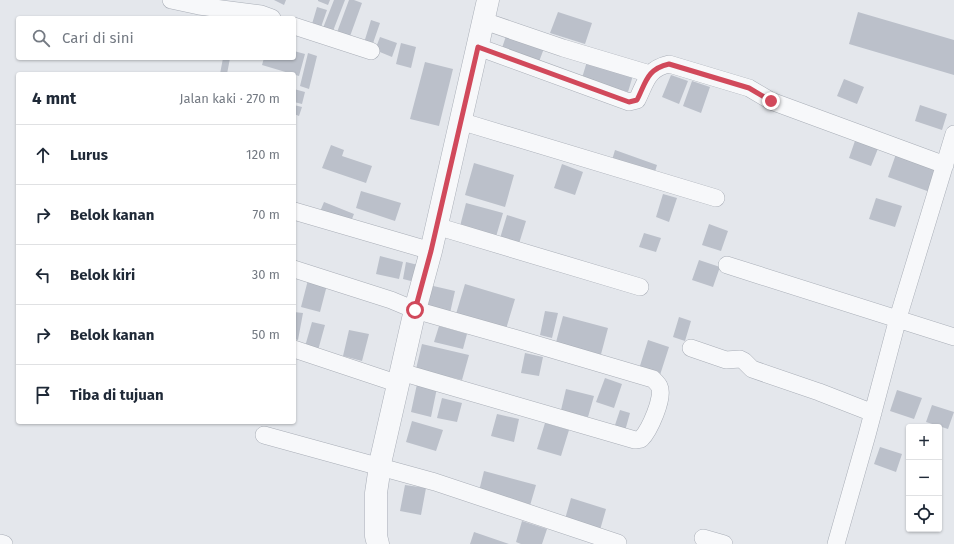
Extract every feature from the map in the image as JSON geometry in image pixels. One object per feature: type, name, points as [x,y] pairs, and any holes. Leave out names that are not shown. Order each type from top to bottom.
[{"type":"street","points":[[171,0],[199,6],[266,16]]},
{"type":"street","points":[[378,544],[376,536],[376,493],[380,467],[415,310],[431,251],[488,0]]},
{"type":"street","points":[[484,21],[563,48],[650,74]]},
{"type":"street","points":[[296,27],[371,51]]},
{"type":"street","points":[[478,47],[629,102],[637,100],[650,74],[659,66],[669,64],[749,88],[771,101],[945,165]]},
{"type":"street","points":[[460,121],[716,198]]},
{"type":"street","points":[[836,544],[868,435],[898,318],[954,134]]},
{"type":"street","points":[[296,212],[431,251]]},
{"type":"street","points":[[436,226],[640,287]]},
{"type":"street","points":[[726,265],[898,318],[954,337]]},
{"type":"street","points":[[296,270],[391,300],[415,310],[653,379],[660,387],[661,397],[647,433],[641,439],[634,440],[296,350]]},
{"type":"street","points":[[691,348],[726,360],[740,359],[752,369],[873,413]]},
{"type":"street","points":[[264,435],[434,482],[618,543]]},
{"type":"street","points":[[703,538],[724,544]]},
{"type":"street","points":[[0,543],[4,544]]},
{"type":"building","points":[[274,0],[286,0],[284,5]]},
{"type":"building","points":[[318,0],[330,0],[328,5]]},
{"type":"building","points":[[334,0],[345,0],[333,31],[323,28]]},
{"type":"building","points":[[349,0],[362,3],[349,39],[336,35]]},
{"type":"building","points":[[317,7],[327,10],[321,27],[312,24]]},
{"type":"building","points":[[558,12],[592,23],[585,44],[550,33]]},
{"type":"building","points":[[858,12],[954,40],[954,75],[849,44]]},
{"type":"building","points":[[371,20],[380,23],[371,49],[363,46]]},
{"type":"building","points":[[508,30],[546,43],[537,67],[500,54]]},
{"type":"building","points":[[380,37],[397,43],[392,57],[375,50]]},
{"type":"building","points":[[401,43],[416,47],[411,68],[396,64]]},
{"type":"building","points":[[296,52],[305,54],[299,76],[296,75],[296,72],[286,72],[262,65],[263,60],[296,60]]},
{"type":"building","points":[[308,53],[317,56],[309,89],[300,86]]},
{"type":"building","points":[[588,58],[634,72],[628,92],[582,78]]},
{"type":"building","points":[[223,60],[230,60],[227,72],[220,72]]},
{"type":"building","points":[[425,62],[453,69],[439,126],[410,119]]},
{"type":"building","points":[[671,75],[688,81],[679,104],[662,97]]},
{"type":"building","points":[[844,79],[864,87],[857,104],[837,96]]},
{"type":"building","points":[[692,81],[710,87],[701,113],[683,106]]},
{"type":"building","points":[[296,90],[305,92],[302,104],[296,102]]},
{"type":"building","points":[[920,105],[947,114],[942,130],[915,121]]},
{"type":"building","points":[[296,106],[302,107],[299,116],[296,115]]},
{"type":"building","points":[[856,138],[879,146],[871,166],[849,158]]},
{"type":"building","points":[[331,145],[344,150],[342,156],[372,166],[366,183],[322,168]]},
{"type":"building","points":[[615,150],[657,165],[654,175],[612,160]]},
{"type":"building","points":[[896,154],[938,170],[930,192],[888,177]]},
{"type":"building","points":[[474,163],[514,175],[505,207],[465,195]]},
{"type":"building","points":[[562,164],[583,172],[575,195],[554,188]]},
{"type":"building","points":[[361,191],[401,203],[395,221],[356,208]]},
{"type":"building","points":[[663,194],[677,198],[669,222],[656,217]]},
{"type":"building","points":[[876,198],[902,206],[895,227],[869,219]]},
{"type":"building","points":[[324,202],[354,214],[349,226],[319,214]]},
{"type":"building","points":[[466,203],[503,213],[495,240],[459,230]]},
{"type":"building","points":[[507,215],[526,221],[517,250],[498,245]]},
{"type":"building","points":[[709,224],[728,231],[721,251],[702,245]]},
{"type":"building","points":[[644,233],[661,238],[656,252],[639,247]]},
{"type":"building","points":[[380,256],[403,262],[399,279],[376,274]]},
{"type":"building","points":[[699,260],[720,267],[713,287],[692,280]]},
{"type":"building","points":[[406,262],[418,265],[415,282],[403,279]]},
{"type":"building","points":[[308,280],[327,285],[320,312],[301,307]]},
{"type":"building","points":[[465,284],[515,299],[506,329],[456,314]]},
{"type":"building","points":[[429,285],[455,291],[450,313],[424,307]]},
{"type":"building","points":[[545,311],[558,313],[552,338],[540,335]]},
{"type":"building","points":[[296,312],[303,313],[298,340],[296,340]]},
{"type":"building","points":[[563,316],[608,328],[600,358],[555,346]]},
{"type":"building","points":[[679,317],[691,321],[685,341],[673,337]]},
{"type":"building","points":[[312,322],[325,325],[317,354],[304,350]]},
{"type":"building","points":[[439,326],[467,334],[463,349],[434,342]]},
{"type":"building","points":[[349,330],[369,334],[362,361],[343,356]]},
{"type":"building","points":[[648,340],[669,347],[660,375],[639,369]]},
{"type":"building","points":[[422,344],[469,355],[462,380],[416,369]]},
{"type":"building","points":[[525,353],[543,357],[539,376],[521,373]]},
{"type":"building","points":[[605,378],[622,384],[614,408],[596,402]]},
{"type":"building","points":[[417,384],[437,388],[431,417],[411,412]]},
{"type":"building","points":[[566,389],[594,396],[588,417],[561,410]]},
{"type":"building","points":[[897,390],[922,398],[914,419],[890,411]]},
{"type":"building","points":[[442,398],[462,403],[457,422],[437,418]]},
{"type":"building","points":[[932,405],[954,412],[948,429],[942,427],[942,424],[932,424],[926,422]]},
{"type":"building","points":[[620,410],[630,413],[625,431],[614,428]]},
{"type":"building","points":[[497,414],[519,419],[514,442],[491,436]]},
{"type":"building","points":[[412,421],[443,430],[436,451],[406,442]]},
{"type":"building","points":[[545,423],[569,430],[561,456],[537,449]]},
{"type":"building","points":[[880,447],[902,454],[896,472],[874,464]]},
{"type":"building","points":[[484,471],[536,485],[529,509],[478,495]]},
{"type":"building","points":[[405,485],[426,488],[421,515],[400,511]]},
{"type":"building","points":[[571,498],[606,509],[600,530],[565,519]]},
{"type":"building","points":[[522,521],[547,529],[542,544],[521,544],[516,542]]},
{"type":"building","points":[[474,532],[509,544],[470,544]]},
{"type":"route","points":[[415,310],[431,251],[478,47],[629,102],[637,100],[650,74],[659,66],[669,64],[749,88],[771,101]]}]
